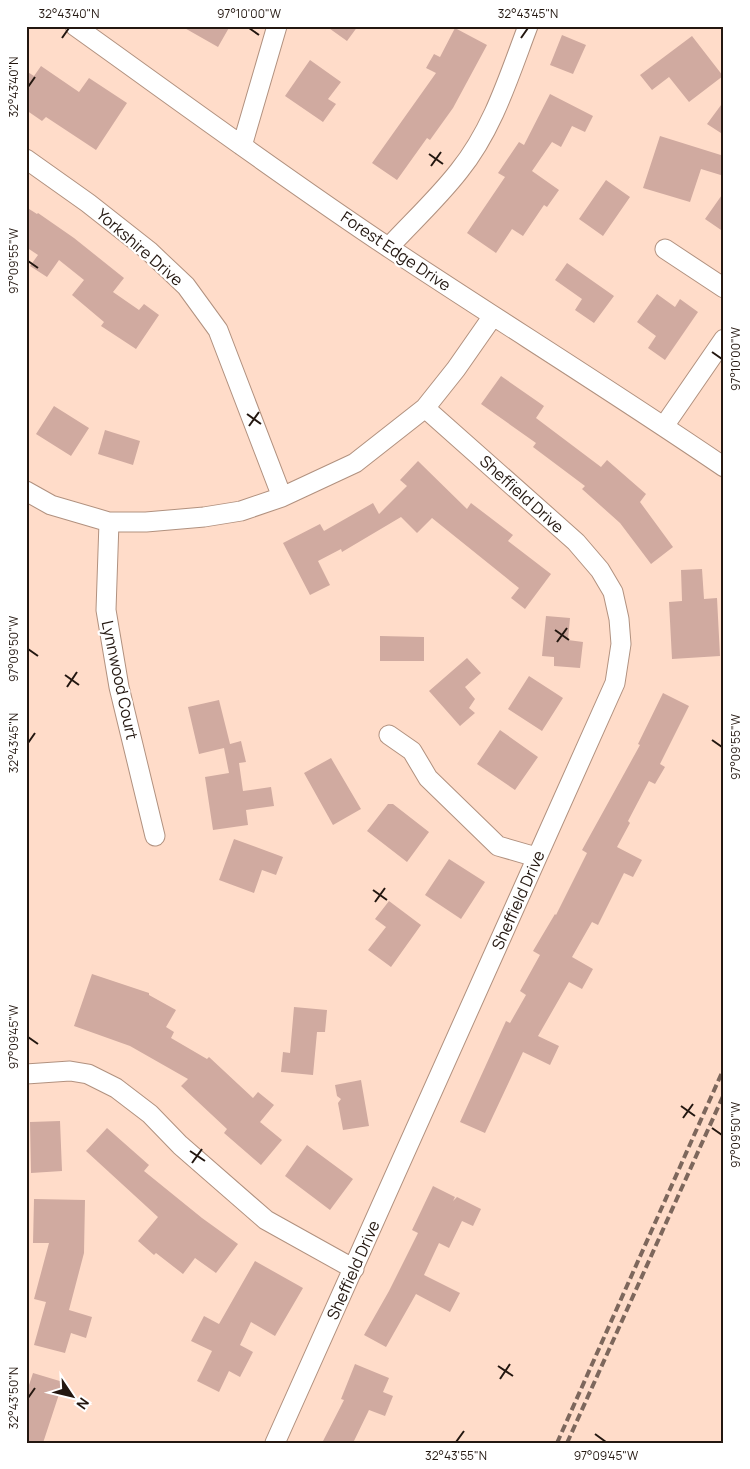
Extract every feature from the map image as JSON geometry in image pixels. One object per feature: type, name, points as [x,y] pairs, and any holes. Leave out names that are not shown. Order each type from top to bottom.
[{"type":"street","name":"Forest Edge Drive","points":[[75,26],[242,146],[389,247],[724,467]]},
{"type":"street","points":[[242,146],[277,26]]},
{"type":"street","points":[[389,247],[460,171],[487,128],[499,104],[528,26]]},
{"type":"street","name":"Yorkshire Drive","points":[[26,160],[88,203],[149,251],[186,286],[218,330],[282,497]]},
{"type":"street","points":[[664,249],[724,288]]},
{"type":"street","points":[[26,491],[51,505],[109,522],[146,522],[204,517],[241,511],[282,497],[355,463],[425,408],[456,369],[492,316]]},
{"type":"street","points":[[664,426],[724,339]]},
{"type":"street","name":"Sheffield Drive","points":[[275,1443],[615,683],[621,644],[619,619],[613,592],[600,570],[576,542],[425,408]]},
{"type":"street","name":"Lynnwood Court","points":[[109,522],[106,610],[119,687],[156,836]]},
{"type":"street","points":[[389,735],[412,751],[428,778],[498,846],[536,857]]},
{"type":"street","points":[[26,1074],[70,1071],[88,1074],[116,1088],[150,1114],[192,1156],[266,1220],[354,1269]]},
{"type":"building","points":[[181,26],[230,26],[218,47]]},
{"type":"building","points":[[326,26],[358,26],[347,41]]},
{"type":"building","points":[[455,28],[487,45],[453,108],[430,140],[427,138],[397,180],[372,163],[436,73],[426,68],[434,54],[440,57]]},
{"type":"building","points":[[562,35],[586,45],[573,74],[550,65]]},
{"type":"building","points":[[692,36],[723,76],[689,102],[669,77],[652,90],[640,75]]},
{"type":"building","points":[[310,60],[341,82],[328,99],[336,104],[323,122],[285,96]]},
{"type":"building","points":[[41,66],[79,92],[89,78],[127,103],[96,150],[46,117],[42,121],[26,110],[26,71],[34,76]]},
{"type":"building","points":[[550,94],[593,116],[585,132],[572,126],[561,147],[552,142],[532,171],[559,190],[547,207],[544,205],[523,236],[512,229],[496,253],[467,233],[505,177],[498,173],[519,142],[524,145]]},
{"type":"building","points":[[724,101],[724,135],[707,124]]},
{"type":"building","points":[[660,136],[724,156],[724,176],[701,169],[690,202],[643,188]]},
{"type":"building","points":[[606,180],[630,197],[603,236],[579,219]]},
{"type":"building","points":[[724,192],[724,232],[705,219]]},
{"type":"building","points":[[26,207],[74,238],[124,278],[113,292],[139,310],[144,304],[159,315],[136,349],[101,326],[104,322],[72,295],[84,280],[59,260],[47,277],[30,266],[38,255],[26,247]]},
{"type":"building","points":[[567,263],[614,296],[594,323],[575,310],[582,299],[555,280]]},
{"type":"building","points":[[657,294],[675,307],[680,299],[698,312],[665,360],[648,348],[656,336],[637,322]]},
{"type":"building","points":[[501,376],[544,406],[536,418],[601,467],[607,460],[646,494],[640,502],[673,547],[651,564],[620,523],[582,489],[585,486],[533,447],[536,443],[481,404]]},
{"type":"building","points":[[54,406],[89,428],[71,456],[36,434]]},
{"type":"building","points":[[105,430],[140,441],[133,465],[98,454]]},
{"type":"building","points":[[418,461],[467,509],[471,503],[513,535],[508,541],[551,574],[525,609],[511,598],[519,588],[432,518],[417,533],[401,517],[342,552],[341,549],[318,561],[330,585],[310,595],[283,543],[320,524],[324,531],[373,503],[379,514],[407,486],[400,480]]},
{"type":"building","points":[[702,569],[704,599],[717,598],[720,656],[672,659],[669,602],[682,601],[681,570]]},
{"type":"building","points":[[546,616],[570,618],[568,640],[583,642],[580,668],[554,666],[554,657],[542,656]]},
{"type":"building","points":[[380,636],[424,637],[424,661],[380,661]]},
{"type":"building","points":[[467,658],[481,673],[465,687],[475,699],[469,708],[475,713],[460,726],[429,691]]},
{"type":"building","points":[[529,676],[563,698],[542,731],[508,709]]},
{"type":"building","points":[[663,693],[689,706],[660,764],[665,767],[655,784],[649,781],[617,847],[642,860],[633,877],[624,873],[598,925],[592,922],[572,957],[593,969],[582,989],[569,982],[538,1036],[559,1046],[550,1065],[523,1052],[485,1133],[460,1122],[506,1021],[510,1023],[526,995],[520,991],[540,955],[533,951],[556,915],[587,853],[582,850],[640,745],[638,744]]},
{"type":"building","points":[[219,700],[230,744],[241,741],[246,762],[239,763],[243,791],[271,787],[274,806],[246,810],[248,825],[213,830],[205,777],[229,773],[224,748],[199,754],[188,707]]},
{"type":"building","points":[[500,730],[538,757],[515,790],[477,764]]},
{"type":"building","points":[[331,758],[361,809],[333,825],[304,773]]},
{"type":"building","points":[[388,804],[393,804],[429,832],[407,862],[367,831]]},
{"type":"building","points":[[234,839],[283,857],[276,875],[262,870],[254,893],[219,880]]},
{"type":"building","points":[[449,859],[485,882],[461,919],[425,895]]},
{"type":"building","points":[[389,901],[421,925],[391,967],[368,950],[386,927],[375,919]]},
{"type":"building","points":[[92,974],[149,993],[149,995],[176,1010],[166,1027],[174,1032],[171,1038],[207,1059],[209,1057],[253,1098],[258,1092],[274,1105],[260,1122],[282,1140],[261,1165],[224,1133],[227,1129],[181,1086],[188,1079],[130,1046],[74,1026]]},
{"type":"building","points":[[294,1007],[327,1010],[325,1032],[317,1032],[313,1075],[281,1072],[283,1052],[290,1053]]},
{"type":"building","points":[[361,1080],[369,1126],[343,1130],[338,1103],[341,1099],[337,1096],[335,1085]]},
{"type":"building","points":[[60,1121],[62,1171],[31,1173],[30,1122]]},
{"type":"building","points":[[107,1128],[149,1165],[144,1171],[202,1218],[238,1244],[216,1273],[195,1258],[183,1274],[156,1253],[154,1255],[138,1241],[158,1217],[86,1151]]},
{"type":"building","points":[[307,1145],[353,1179],[330,1210],[285,1176]]},
{"type":"building","points":[[433,1186],[455,1197],[453,1201],[457,1197],[481,1209],[473,1226],[462,1221],[449,1248],[439,1243],[424,1275],[460,1293],[450,1312],[416,1294],[386,1347],[364,1335],[389,1291],[418,1233],[412,1230]]},
{"type":"building","points":[[34,1199],[85,1200],[84,1253],[69,1310],[92,1317],[86,1338],[71,1333],[65,1353],[34,1345],[46,1302],[34,1299],[49,1243],[33,1243]]},
{"type":"building","points":[[255,1261],[303,1288],[275,1336],[251,1322],[240,1345],[253,1352],[240,1377],[229,1371],[219,1392],[197,1381],[212,1351],[191,1341],[204,1316],[219,1324]]},
{"type":"building","points":[[355,1364],[389,1378],[383,1392],[393,1396],[385,1416],[369,1410],[353,1443],[322,1443],[344,1400],[341,1399]]},
{"type":"building","points":[[33,1373],[63,1382],[43,1443],[26,1443],[26,1394]]},
{"type":"railway","points":[[557,1443],[724,1068]]},
{"type":"railway","points":[[567,1443],[724,1094]]}]
